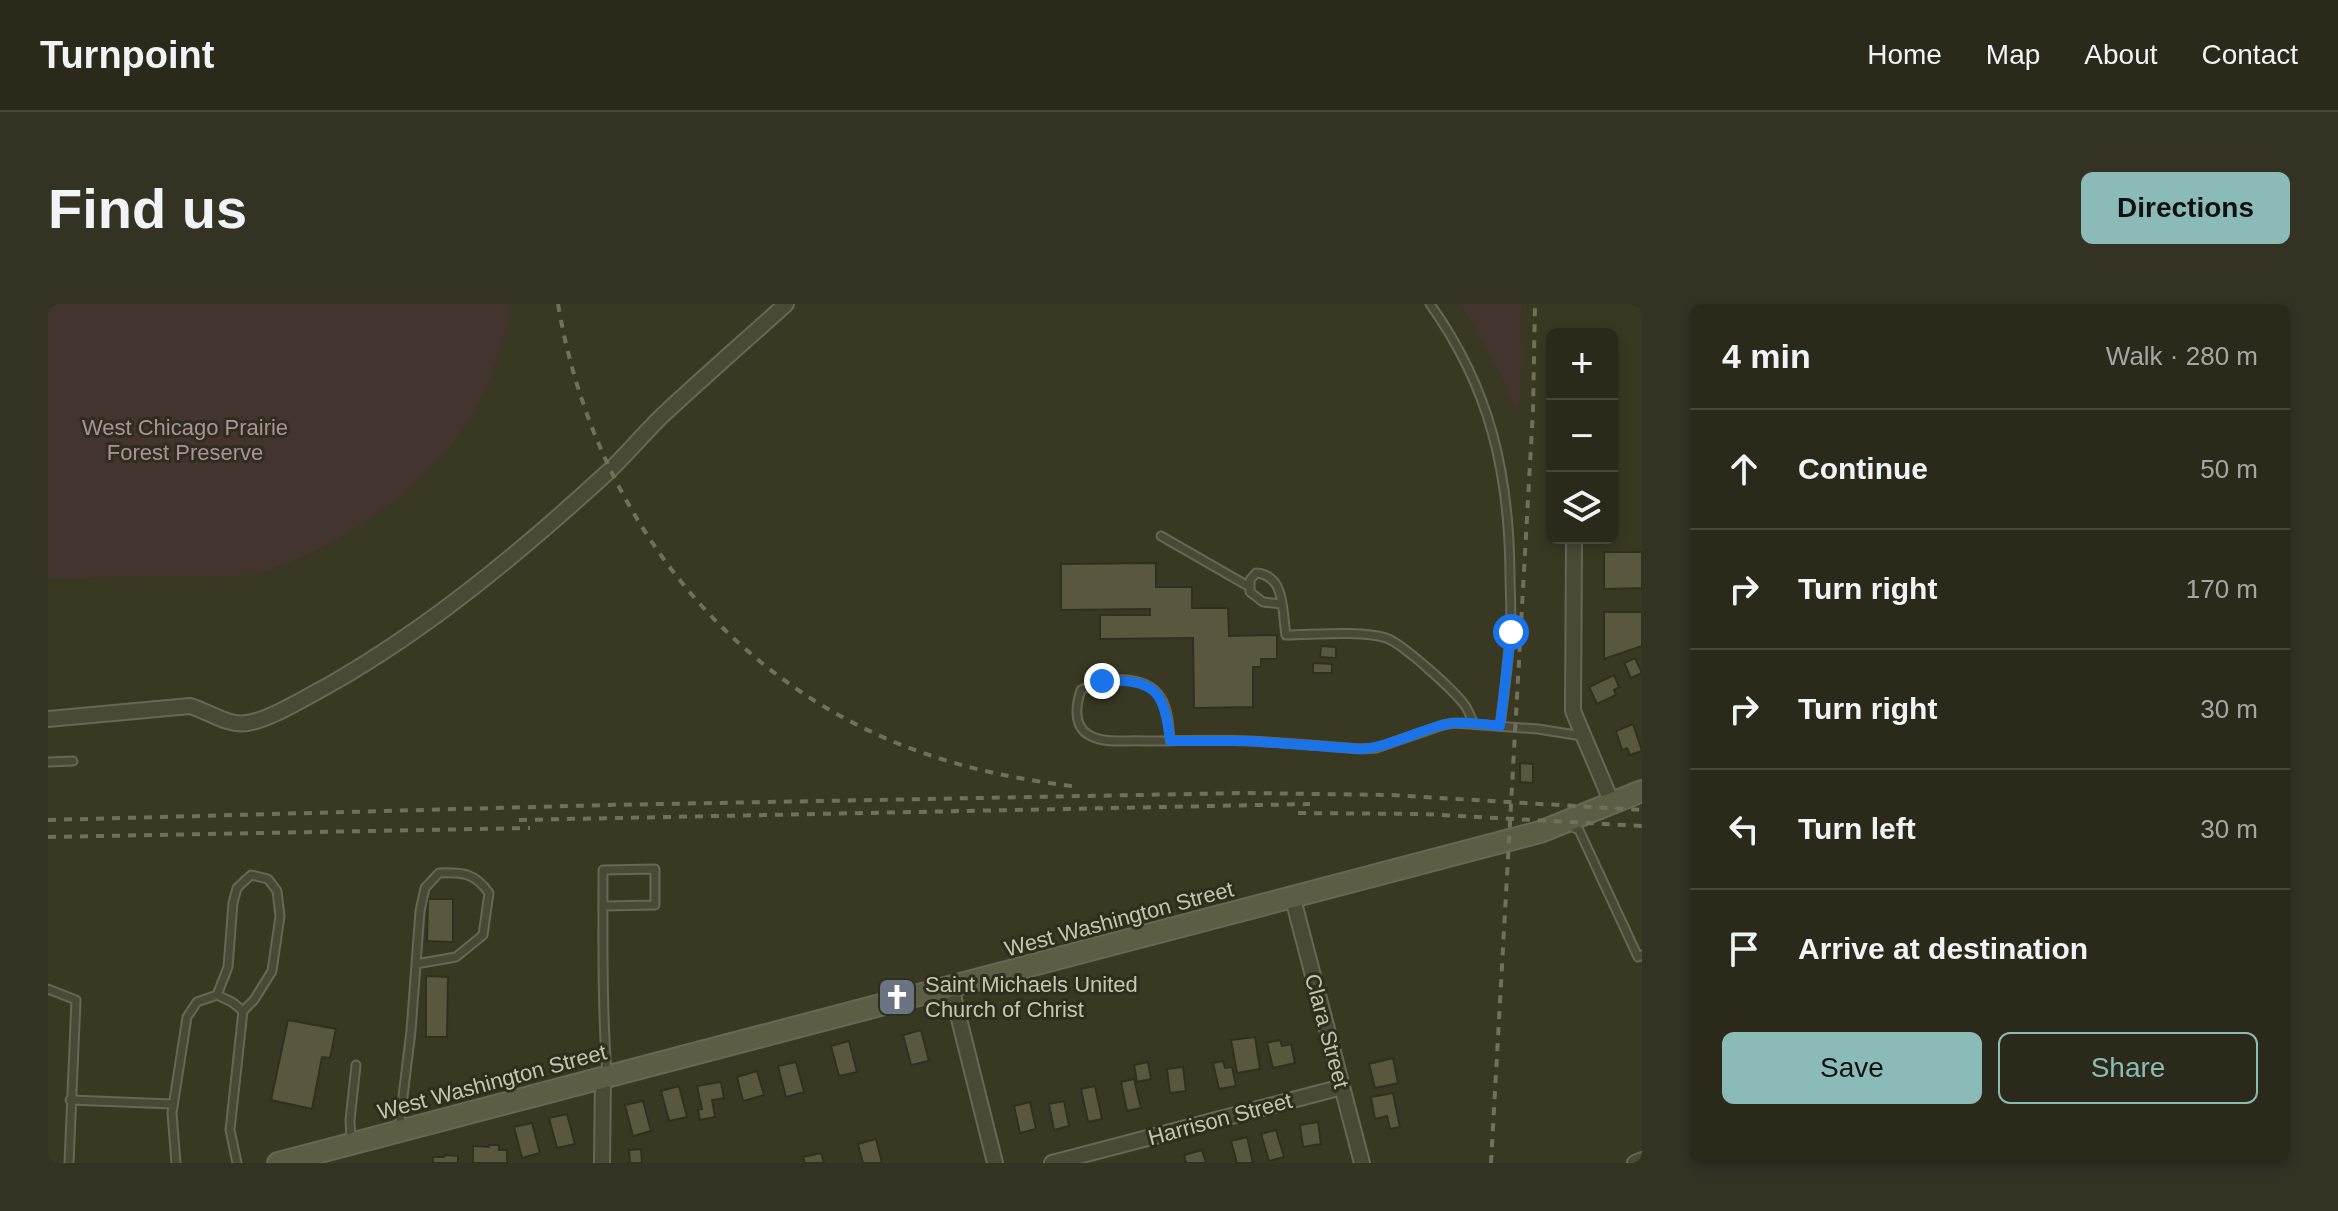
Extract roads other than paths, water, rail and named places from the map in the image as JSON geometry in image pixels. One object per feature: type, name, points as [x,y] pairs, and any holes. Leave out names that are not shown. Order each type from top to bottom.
[{"type":"main road","name":"West Washington Street","points":[[278,1163],[1540,832],[1642,791]]},
{"type":"street","points":[[48,719],[190,706],[226,721],[246,723],[260,720],[333,683],[424,624],[501,565],[610,470],[662,416],[786,304]]},
{"type":"street","points":[[1574,544],[1573,711],[1612,803]]},
{"type":"street","name":"Clara Street","points":[[1293,899],[1362,1163]]},
{"type":"street","points":[[951,987],[995,1163]]},
{"type":"street","points":[[602,1163],[605,1077]]},
{"type":"street","name":"Harrison Street","points":[[1052,1163],[1342,1087]]},
{"type":"street","points":[[1635,1163],[1642,1160]]},
{"type":"lane","points":[[1430,304],[1468,365],[1499,451],[1509,544],[1511,632],[1500,726]]},
{"type":"lane","points":[[1161,536],[1248,586]]},
{"type":"lane","points":[[1282,604],[1263,602],[1250,592],[1248,586],[1256,573],[1266,574],[1276,581],[1282,604],[1286,635],[1377,637],[1395,642],[1455,694],[1466,706],[1474,724]]},
{"type":"lane","points":[[1170,741],[1166,711],[1153,689],[1134,682],[1102,681],[1081,690],[1076,714],[1080,726],[1086,734],[1103,741],[1170,741],[1248,741],[1361,749],[1376,748],[1443,725],[1474,724],[1585,736]]},
{"type":"lane","points":[[48,762],[73,761]]},
{"type":"lane","points":[[1564,823],[1579,830],[1640,956]]},
{"type":"lane","points":[[603,906],[655,905],[655,869],[603,870],[603,906],[605,1077]]},
{"type":"lane","points":[[398,1131],[411,1031],[416,964],[420,911],[425,888],[439,873],[456,872],[479,879],[489,893],[483,935],[456,957],[416,964]]},
{"type":"lane","points":[[217,995],[228,967],[237,888],[251,875],[268,879],[277,891],[280,916],[272,971],[254,1000],[243,1011],[230,1130],[237,1163]]},
{"type":"lane","points":[[48,989],[76,1000],[69,1163]]},
{"type":"lane","points":[[176,1163],[173,1104],[187,1017],[197,1002],[217,995],[243,1011]]},
{"type":"lane","points":[[351,1144],[350,1120],[356,1065]]},
{"type":"lane","points":[[70,1100],[173,1104]]},
{"type":"railway","points":[[558,304],[576,380],[603,453],[638,521],[682,583],[734,638],[793,686],[859,726],[968,767],[1079,787]]},
{"type":"railway","points":[[1491,1163],[1533,410],[1535,304]]},
{"type":"railway","points":[[48,820],[1245,793],[1390,795],[1642,810]]},
{"type":"railway","points":[[519,820],[1310,804]]},
{"type":"railway","points":[[1298,813],[1423,814],[1642,826]]},
{"type":"railway","points":[[48,837],[530,828]]},
{"type":"place","name":"Saint Michaels United Church of Christ","points":[[897,997]]},
{"type":"park label","name":"West Chicago Prairie Forest Preserve","points":[[185,440]]}]
